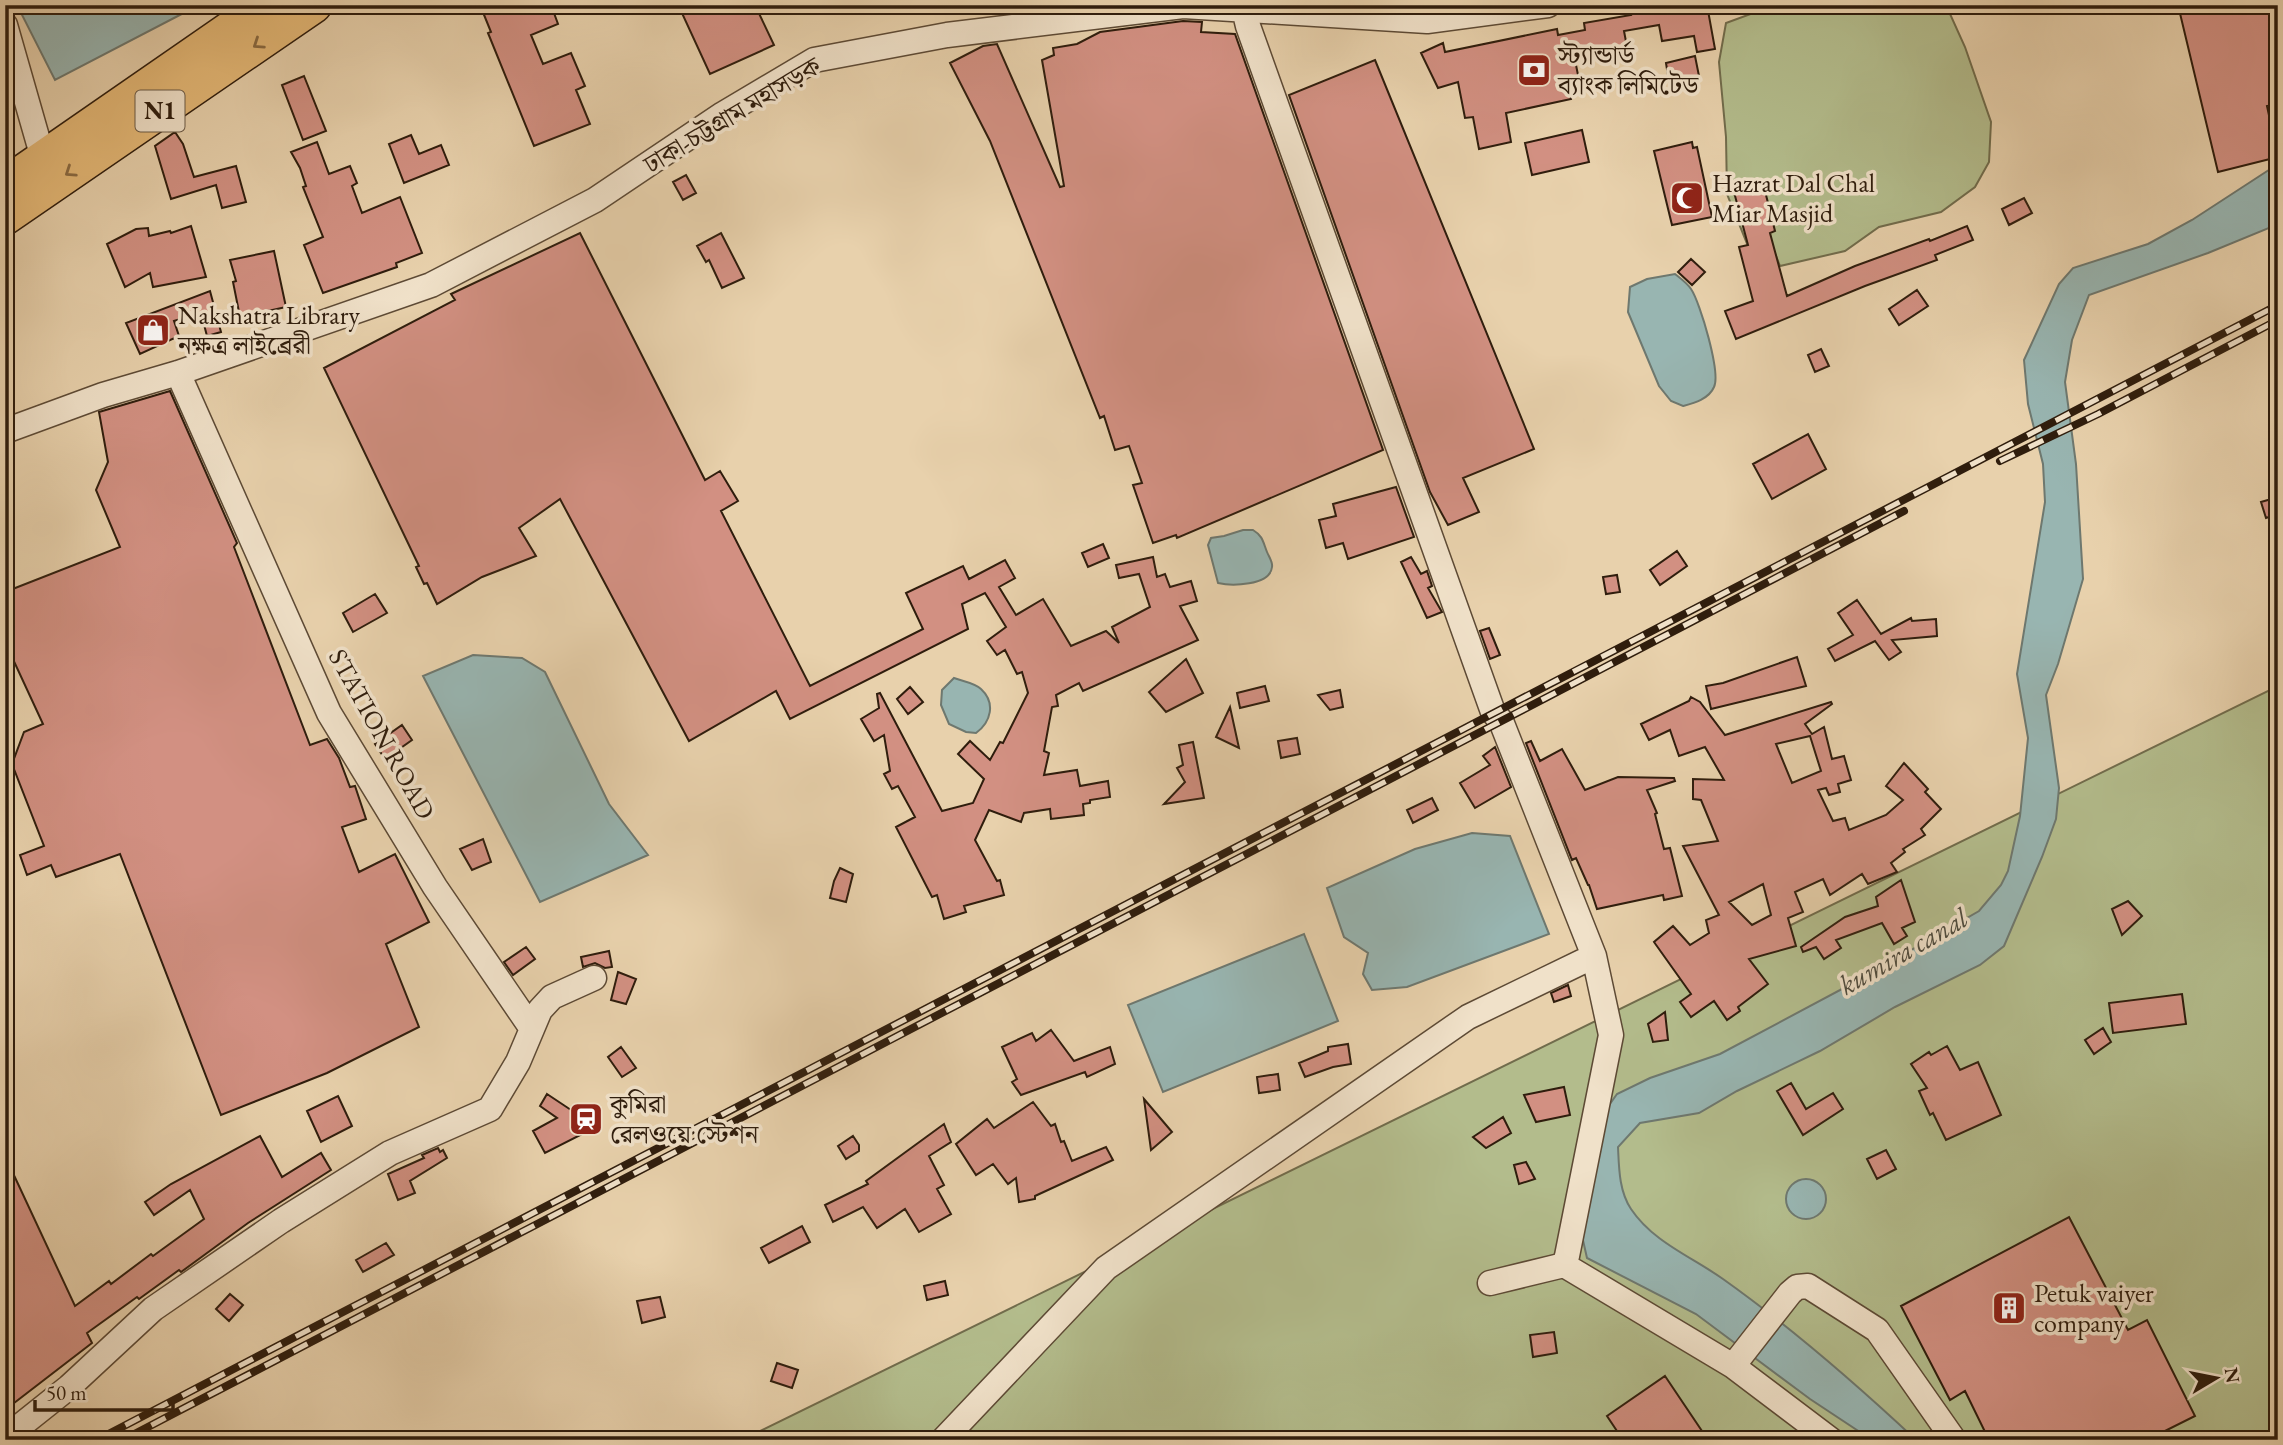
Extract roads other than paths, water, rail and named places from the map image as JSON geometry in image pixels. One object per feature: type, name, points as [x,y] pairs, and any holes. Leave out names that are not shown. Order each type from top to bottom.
[{"type":"highway","name":"N1","points":[[5,185],[265,5]]},
{"type":"highway","name":"N1","points":[[5,217],[314,5]]},
{"type":"street","name":"ঢাকা-চট্টগ্রাম মহাসড়ক","points":[[5,430],[431,285],[595,200],[723,114],[814,60],[947,35],[1183,6],[1427,21],[1548,5]]},
{"type":"street","points":[[1244,8],[1493,712],[1501,721],[1594,956],[1611,1035],[1564,1265]]},
{"type":"street","points":[[5,25],[43,158]]},
{"type":"street","name":"STATION ROAD","points":[[178,373],[329,713],[435,887],[532,1029]]},
{"type":"street","points":[[943,1440],[1106,1268],[1468,1017],[1594,956]]},
{"type":"street","points":[[5,1438],[69,1387],[153,1309],[281,1221],[390,1153],[490,1109],[518,1062],[540,1010],[552,997],[594,978]]},
{"type":"street","points":[[1490,1283],[1564,1265],[1737,1360],[1831,1440]]},
{"type":"street","points":[[1737,1360],[1790,1293],[1797,1287],[1808,1286],[1877,1330],[1954,1440]]},
{"type":"water","points":[[17,5],[199,5],[55,80]]},
{"type":"water","points":[[2278,164],[2278,220],[2269,228],[2208,253],[2089,295],[2072,340],[2065,382],[2076,464],[2083,579],[2046,695],[2059,788],[2056,819],[2004,946],[1980,965],[1895,1007],[1820,1051],[1737,1091],[1699,1113],[1640,1123],[1618,1147],[1624,1195],[1631,1209],[1650,1231],[1723,1279],[1774,1317],[1916,1440],[1872,1440],[1810,1399],[1696,1314],[1587,1258],[1580,1227],[1600,1118],[1617,1094],[1650,1078],[1720,1054],[1857,981],[1979,911],[2001,885],[2008,871],[2020,816],[2028,738],[2017,674],[2045,502],[2043,464],[2028,404],[2024,360],[2059,284],[2073,268],[2148,244],[2192,220]]},
{"type":"water","points":[[1675,274],[1695,296],[1715,368],[1714,387],[1709,395],[1683,406],[1671,401],[1659,386],[1628,312],[1630,287],[1647,279]]},
{"type":"water","points":[[1253,530],[1261,537],[1272,563],[1270,573],[1265,578],[1249,583],[1218,583],[1208,545],[1211,538]]},
{"type":"water","points":[[473,655],[522,658],[545,672],[609,804],[648,855],[540,902],[423,676]]},
{"type":"water","points":[[954,678],[978,687],[989,700],[988,718],[976,733],[966,732],[949,724],[941,705],[942,690]]},
{"type":"water","points":[[1472,833],[1510,836],[1549,934],[1407,987],[1372,990],[1363,974],[1368,953],[1344,937],[1327,888],[1415,849]]},
{"type":"water","points":[[1304,934],[1338,1021],[1163,1092],[1128,1005]]},
{"type":"water","points":[[1806,1179],[1814,1180],[1820,1185],[1825,1191],[1825,1207],[1820,1213],[1814,1218],[1806,1219],[1798,1218],[1792,1213],[1787,1207],[1786,1199],[1787,1191],[1792,1185],[1798,1180]]},
{"type":"railway","points":[[97,1440],[2278,305]]},
{"type":"railway","points":[[2000,461],[2098,414],[2278,320]]},
{"type":"railway","points":[[123,1440],[1904,511]]},
{"type":"place","name":"স্ট্যান্ডার্ড ব্যাংক লিমিটেড","points":[[1534,70]]},
{"type":"place","name":"Hazrat Dal Chal Miar Masjid","points":[[1687,198]]},
{"type":"place","name":"Nakshatra Library নক্ষত্র লাইব্রেরী","points":[[153,330]]},
{"type":"place","name":"কুমিরা রেলওয়ে স্টেশন","points":[[586,1119]]},
{"type":"place","name":"Petuk vaiyer company","points":[[2009,1308]]},
{"type":"water label","name":"kumira canal","points":[[1903,951]]}]
